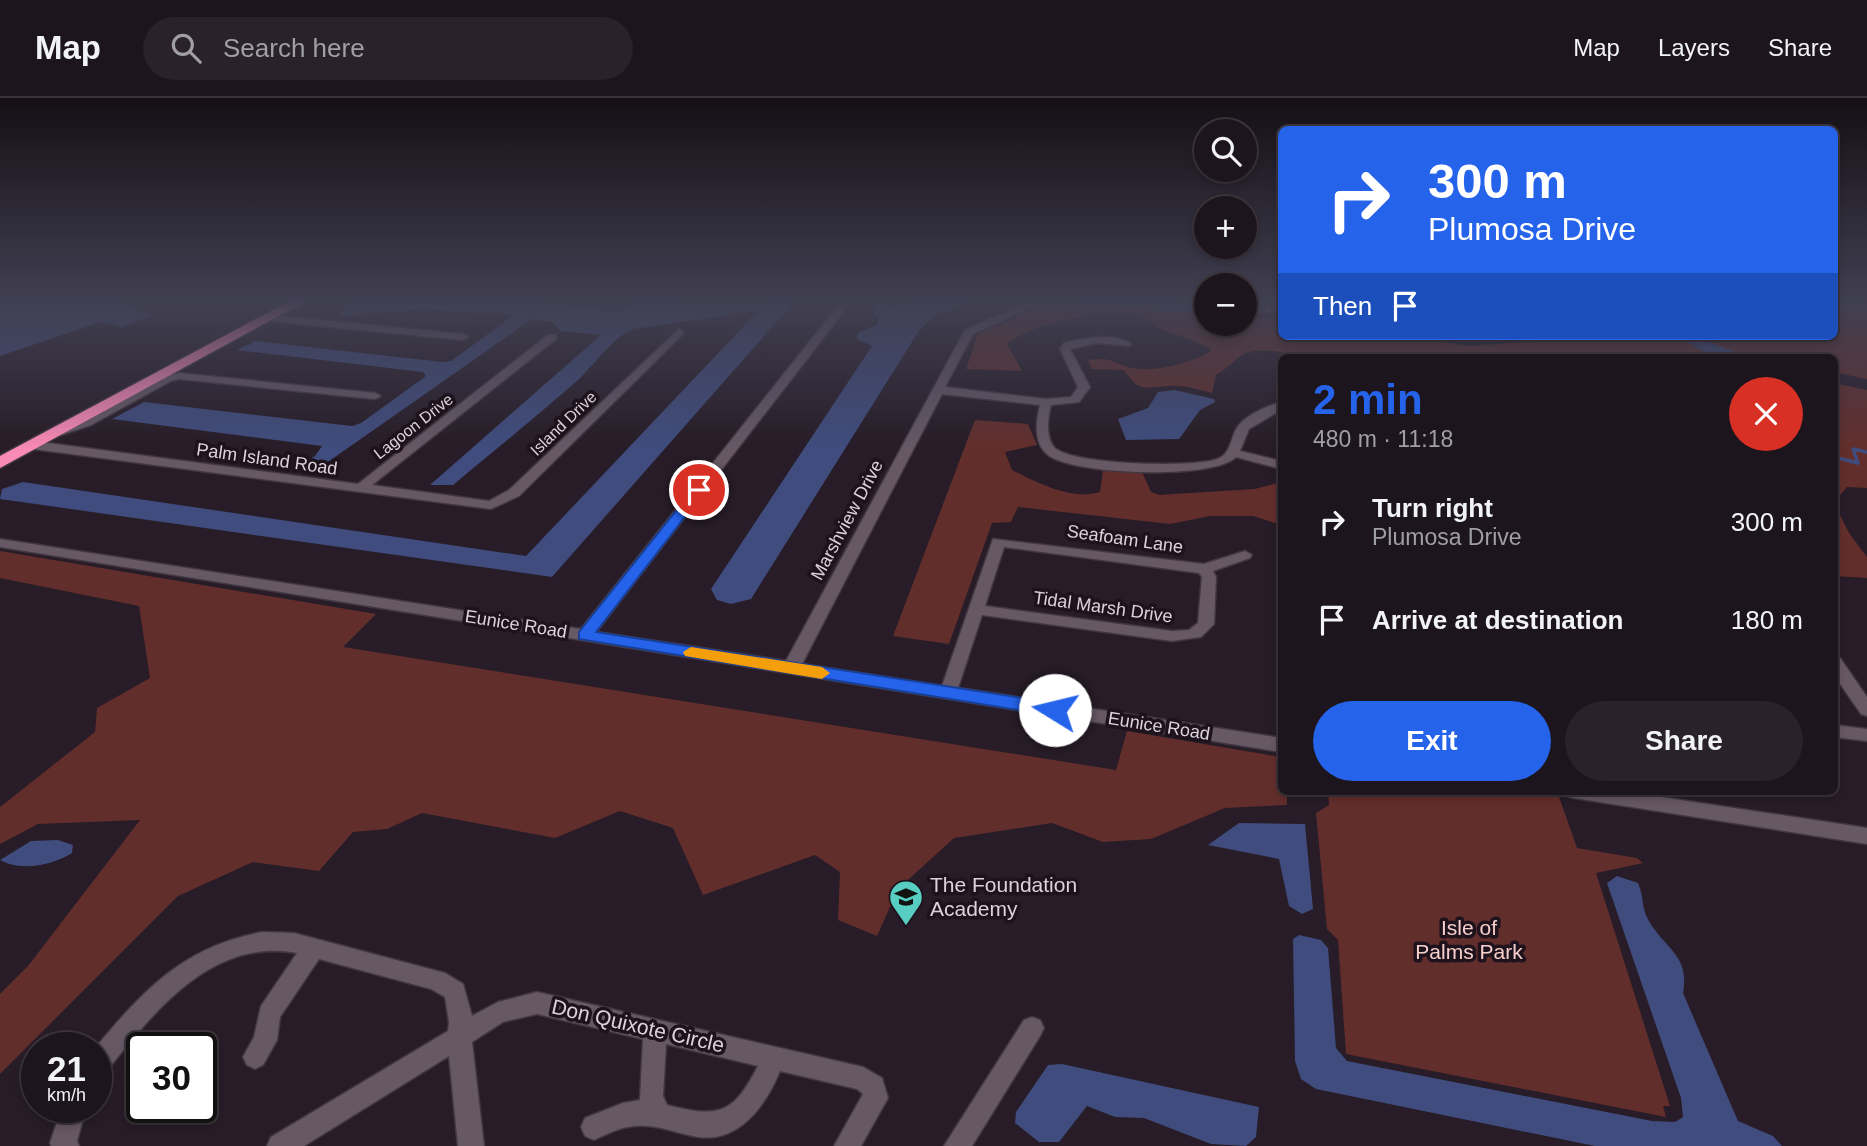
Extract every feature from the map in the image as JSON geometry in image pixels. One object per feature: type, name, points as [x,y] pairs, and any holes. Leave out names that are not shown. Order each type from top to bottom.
[{"type":"highway","points":[[0,449],[187,351]]},
{"type":"highway","points":[[185,368],[201,351]]},
{"type":"highway","points":[[0,469],[212,351]]},
{"type":"highway","points":[[33,445],[34,436],[116,392],[124,384]]},
{"type":"highway","points":[[0,463],[33,445],[54,441]]},
{"type":"street","name":"Lagoon Drive","points":[[359,489],[534,351]]},
{"type":"street","name":"Island Drive","points":[[497,504],[514,493],[660,351]]},
{"type":"street","points":[[585,635],[808,351]]},
{"type":"street","name":"Marshview Drive","points":[[791,668],[959,351]]},
{"type":"street","points":[[937,390],[1046,402],[1076,400],[1084,387],[1066,351]]},
{"type":"street","points":[[185,368],[375,396]]},
{"type":"street","points":[[1046,402],[1040,424],[1051,452],[1065,461],[1149,467],[1220,463],[1235,453],[1245,426],[1278,407]]},
{"type":"street","name":"Palm Island Road","points":[[54,441],[359,489],[484,506],[497,504]]},
{"type":"street","points":[[1235,453],[1278,464]]},
{"type":"street","name":"Seafoam Lane","points":[[975,608],[998,542],[1205,569],[1245,555]]},
{"type":"street","name":"Eunice Road","points":[[0,544],[1278,745]]},
{"type":"street","name":"Tidal Marsh Drive","points":[[975,608],[1172,636],[1190,635],[1202,630],[1206,624],[1209,577],[1205,569]]},
{"type":"street","points":[[948,693],[975,608]]},
{"type":"street","points":[[1838,668],[1867,710]]},
{"type":"street","points":[[1838,731],[1867,735]]},
{"type":"street","points":[[1600,795],[1867,836]]},
{"type":"street","points":[[112,1047],[156,997],[195,963],[228,948],[262,941],[280,941],[313,948],[448,985],[458,1000],[461,1022],[459,1035],[471,1146]]},
{"type":"street","points":[[256,1057],[265,1040],[269,1014],[313,948]]},
{"type":"street","name":"Don Quixote Circle","points":[[280,1146],[498,1013],[537,1003],[863,1079],[873,1087],[876,1098],[872,1110],[847,1146]]},
{"type":"street","points":[[957,1146],[1032,1028]]},
{"type":"street","points":[[655,1029],[651,1097],[660,1117]]},
{"type":"street","points":[[594,1126],[642,1112],[703,1126],[720,1124],[752,1100],[765,1083],[775,1058]]},
{"type":"street","points":[[66,1146],[63,1143],[69,1123]]},
{"type":"green space","points":[[972,351],[1011,351],[1022,371],[966,369]]},
{"type":"green space","points":[[1211,351],[1254,351],[1243,355],[1216,375],[1212,393],[1182,386],[1140,386],[1124,370],[1092,369],[1088,360],[1107,360],[1146,369],[1182,363]]},
{"type":"green space","points":[[1267,351],[1702,351],[1707,354],[1660,353],[1288,354]]},
{"type":"green space","points":[[1725,351],[1867,351],[1867,379],[1838,373],[1838,354]]},
{"type":"green space","points":[[1838,384],[1867,390],[1867,488],[1847,487],[1838,497]]},
{"type":"green space","points":[[975,420],[1028,424],[1037,445],[1005,452],[1012,470],[1043,485],[1066,492],[1100,492],[1103,470],[1142,472],[1151,492],[1159,495],[1255,489],[1278,483],[1278,524],[1253,516],[1210,516],[1170,524],[1018,507],[1011,522],[992,523],[949,644],[893,636]]},
{"type":"green space","points":[[1838,511],[1849,533],[1867,557],[1867,578],[1838,576]]},
{"type":"green space","points":[[0,551],[376,614],[343,647],[1116,770],[1127,731],[1278,756],[1278,795],[1287,795],[1287,805],[1225,808],[1151,839],[1103,842],[1052,823],[954,838],[898,889],[877,936],[838,920],[840,872],[815,855],[703,895],[673,828],[620,811],[555,838],[422,813],[387,829],[353,832],[319,871],[253,862],[178,896],[42,1032],[21,1032],[21,1053],[0,1074],[0,994],[28,966],[140,820],[38,824],[0,844],[0,807],[95,732],[97,708],[150,678],[139,606],[0,578]]},
{"type":"green space","name":"Isle of Palms Park","points":[[1328,795],[1558,795],[1577,848],[1637,858],[1643,863],[1596,873],[1670,1106],[1663,1106],[1666,1117],[1346,1054],[1338,940],[1327,929],[1316,813],[1329,805]]},
{"type":"water","points":[[0,351],[15,351],[0,356]]},
{"type":"water","points":[[245,351],[344,351],[451,361],[465,351],[486,351],[315,471],[295,468],[315,456],[322,446],[112,419],[144,402],[352,426],[361,423],[426,376],[423,372]]},
{"type":"water","points":[[583,351],[605,351],[578,380],[453,485],[430,485]]},
{"type":"water","points":[[720,351],[751,351],[552,577],[0,499],[2,489],[23,482],[526,556]]},
{"type":"water","points":[[869,351],[906,351],[751,599],[731,604],[717,600],[711,589]]},
{"type":"water","points":[[1702,351],[1734,351],[1743,354],[1707,354]]},
{"type":"water","points":[[1175,390],[1214,399],[1215,402],[1200,410],[1179,439],[1126,440],[1118,419],[1148,408],[1158,392]]},
{"type":"water","points":[[1239,823],[1305,824],[1313,909],[1302,914],[1289,906],[1279,859],[1208,845]]},
{"type":"water","points":[[58,840],[73,845],[72,853],[56,861],[37,866],[18,866],[0,860],[31,841]]},
{"type":"water","points":[[1617,876],[1638,883],[1649,921],[1680,961],[1684,980],[1683,993],[1738,1121],[1773,1136],[1782,1146],[1595,1146],[1316,1089],[1301,1079],[1295,1061],[1293,939],[1299,935],[1321,940],[1328,948],[1336,1048],[1347,1061],[1652,1121],[1675,1122],[1683,1117],[1681,1098],[1607,883]]},
{"type":"water","points":[[1062,1064],[1259,1107],[1256,1137],[1246,1146],[1211,1144],[1144,1118],[1115,1117],[1087,1106],[1059,1142],[1039,1142],[1015,1123],[1016,1112],[1048,1065]]},
{"type":"waterway","points":[[1838,458],[1858,463],[1853,449],[1867,452]]},
{"type":"slow traffic","points":[[691,652],[822,673]]},
{"type":"place","name":"The Foundation Academy","points":[[906,927]]},
{"type":"route","points":[[699,490],[585,635],[1055,710]]}]
